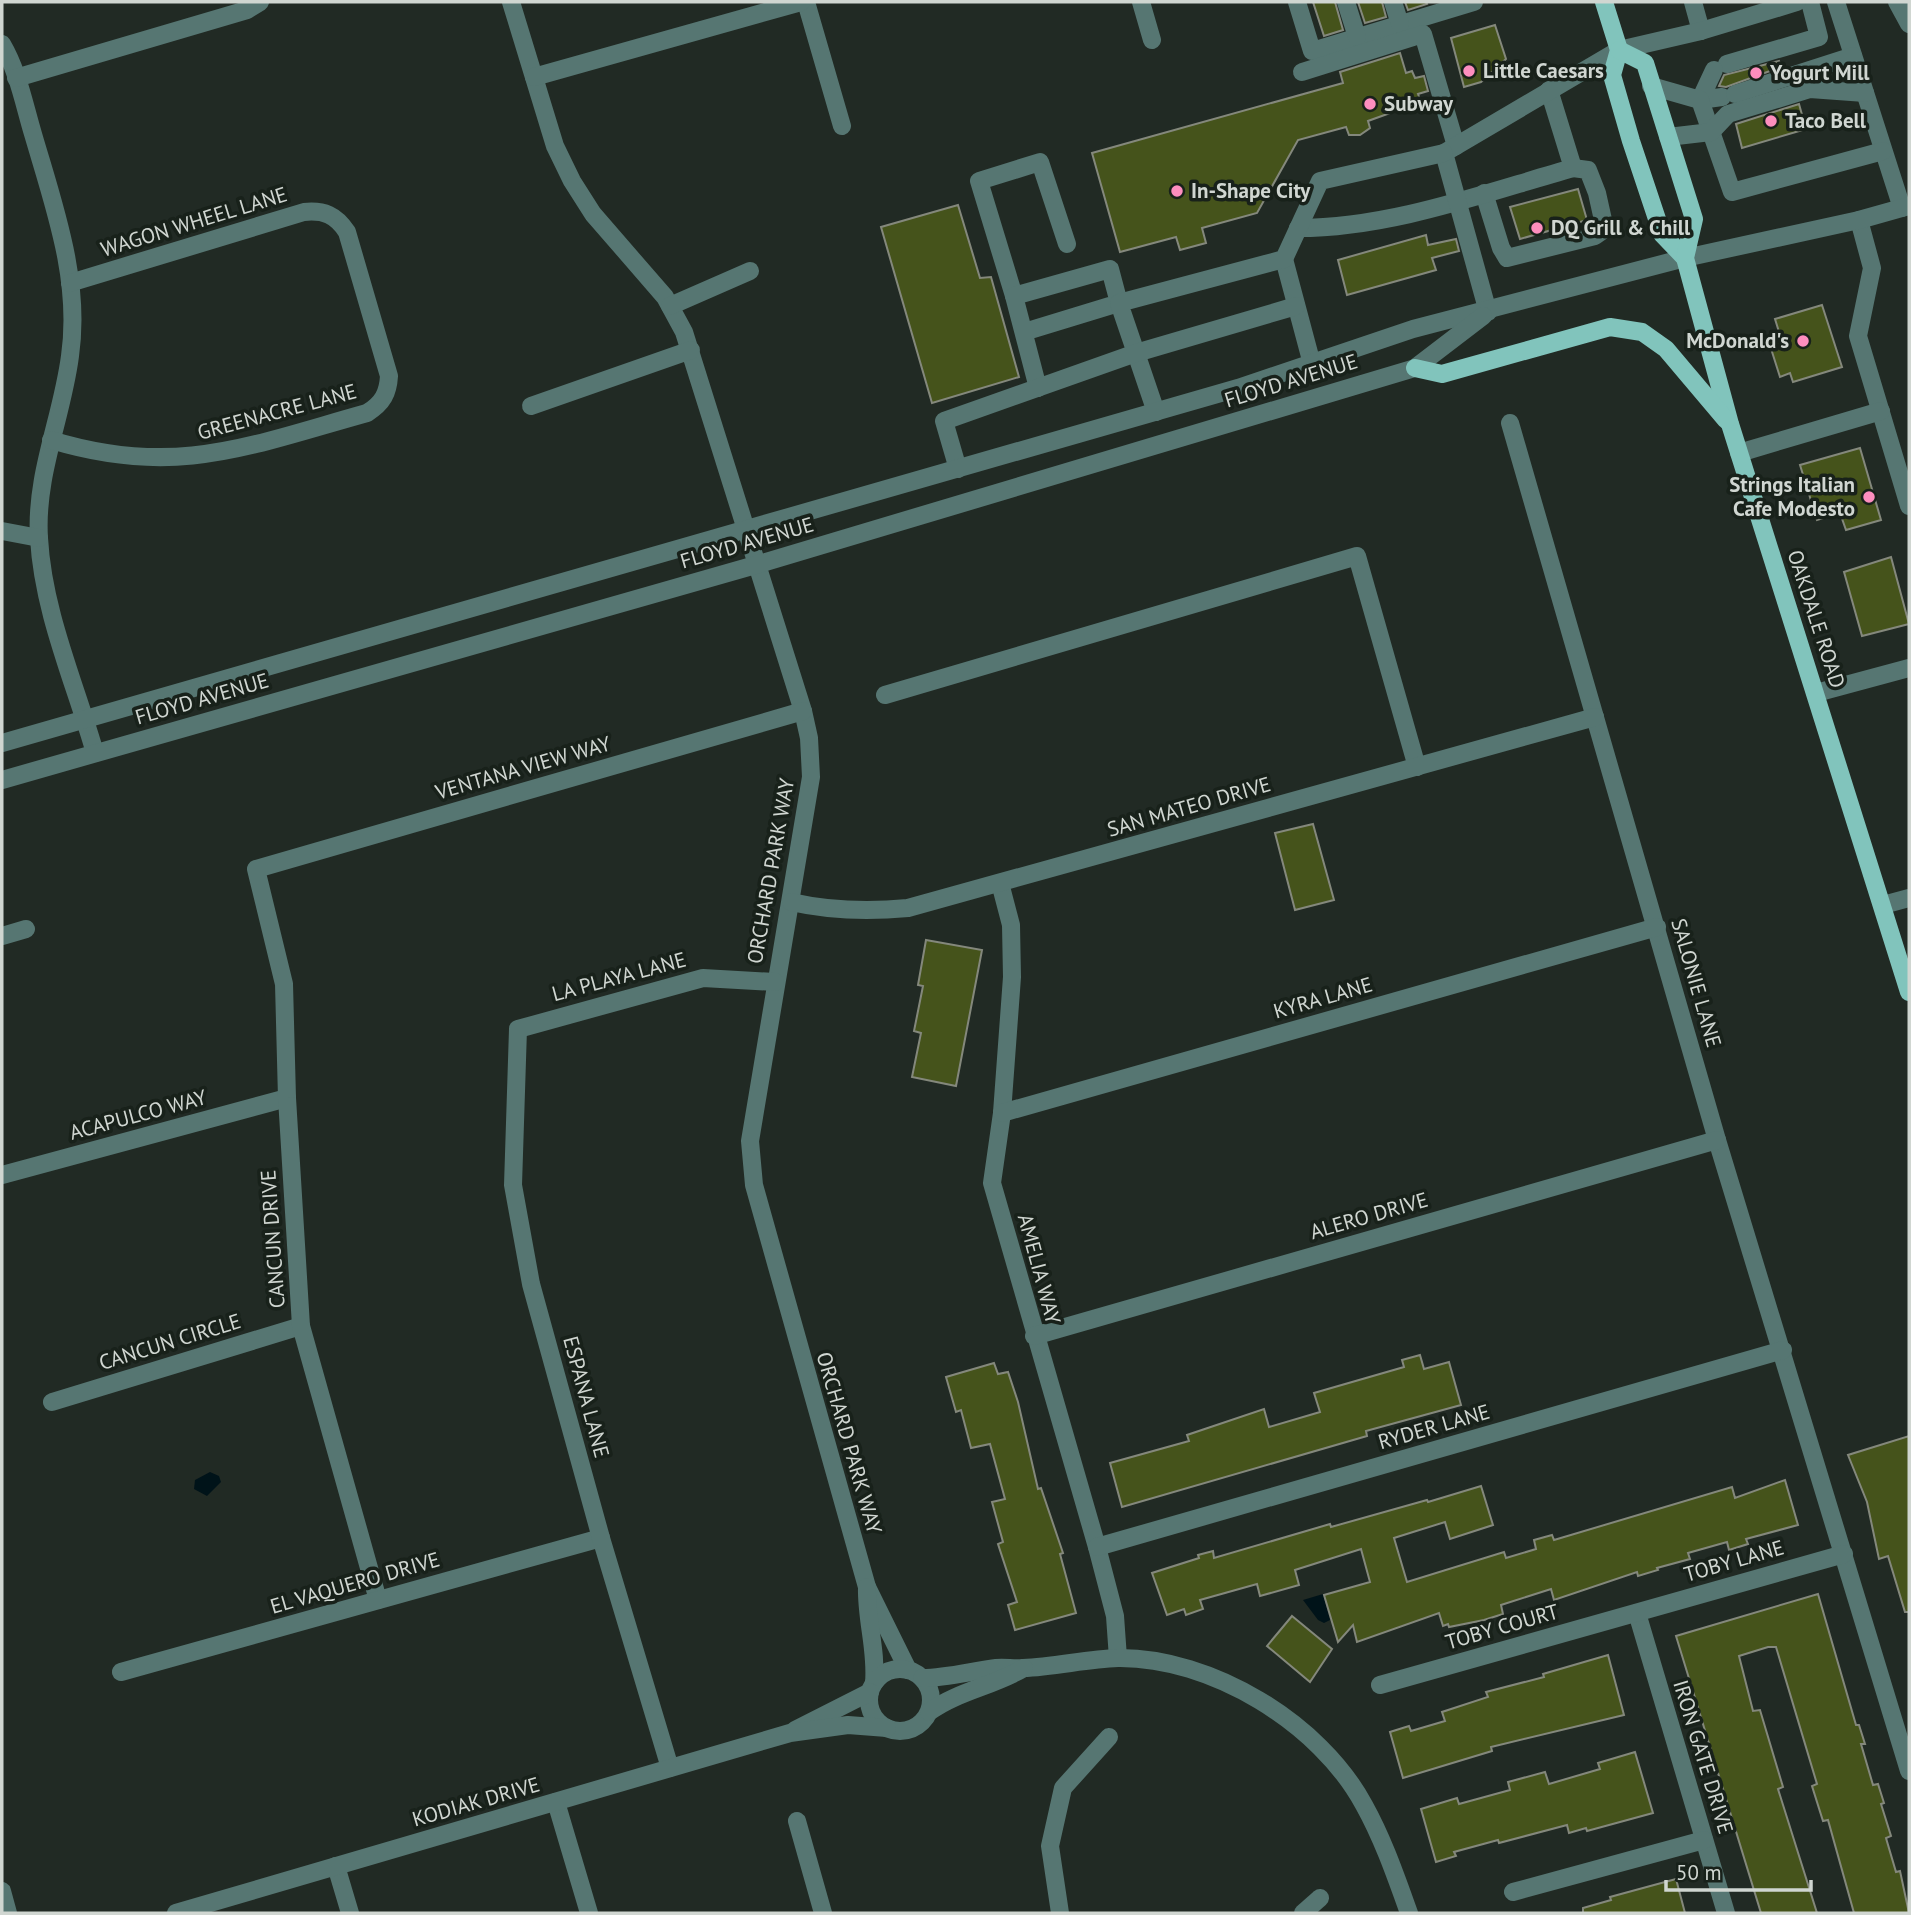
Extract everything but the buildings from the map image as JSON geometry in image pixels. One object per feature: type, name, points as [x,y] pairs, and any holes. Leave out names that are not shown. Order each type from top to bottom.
[{"type":"main road","name":"OAKDALE ROAD","points":[[1604,2],[1619,50],[1612,75],[1631,141],[1662,234],[1685,258]]},
{"type":"main road","name":"OAKDALE ROAD","points":[[1619,50],[1644,62],[1668,137],[1693,219],[1685,258],[1730,424],[1909,992]]},
{"type":"main road","points":[[1415,368],[1442,374],[1609,327],[1633,329],[1666,349],[1730,424]]},
{"type":"street","points":[[16,78],[247,10],[260,2]]},
{"type":"street","name":"ORCHARD PARK WAY","points":[[511,2],[555,146],[572,181],[593,214],[646,272],[670,306],[691,350],[803,711],[809,738],[811,777],[750,1141],[754,1185],[867,1587],[915,1674]]},
{"type":"street","points":[[534,76],[803,2],[842,126]]},
{"type":"street","points":[[1140,2],[1152,40]]},
{"type":"street","points":[[1297,2],[1312,51],[1400,24],[1441,6],[1474,2]]},
{"type":"street","points":[[1346,2],[1357,37]]},
{"type":"street","points":[[1393,2],[1400,24]]},
{"type":"street","points":[[1693,2],[1701,31]]},
{"type":"street","points":[[1312,364],[1284,259],[1320,181],[1450,150],[1619,50],[1701,31],[1797,2]]},
{"type":"street","points":[[1810,2],[1827,66]]},
{"type":"street","points":[[1836,2],[1883,151],[1905,207]]},
{"type":"street","points":[[1897,2],[1909,24]]},
{"type":"street","points":[[1303,72],[1423,34],[1450,150],[1457,201],[1488,312]]},
{"type":"street","points":[[1700,100],[1721,67],[1819,37]]},
{"type":"street","points":[[2,44],[16,78],[65,247],[71,282],[71,354],[42,478],[39,538],[50,609],[95,753]]},
{"type":"street","points":[[1651,86],[1700,100],[1728,95],[1853,56]]},
{"type":"street","points":[[1668,137],[1711,132],[1728,114],[1810,89],[1865,93]]},
{"type":"street","points":[[1549,90],[1573,169]]},
{"type":"street","points":[[1700,100],[1732,192],[1883,151]]},
{"type":"street","points":[[1038,388],[1014,296],[979,181],[1040,162],[1067,244]]},
{"type":"street","points":[[1298,228],[1339,228],[1457,201],[1484,193],[1573,169],[1588,170],[1597,193],[1605,229],[1595,236],[1507,258],[1501,248],[1484,193]]},
{"type":"street","name":"FLOYD AVENUE","points":[[2,743],[1156,412],[1312,364],[1413,329],[1488,312],[1685,258],[1860,220],[1905,207]]},
{"type":"street","name":"WAGON WHEEL LANE","points":[[71,282],[304,212],[317,211],[331,215],[347,232],[389,376],[385,397]]},
{"type":"street","points":[[1860,220],[1872,268],[1858,336],[1909,506]]},
{"type":"street","points":[[1024,332],[1119,303],[1284,259]]},
{"type":"street","points":[[1014,296],[1110,269],[1156,412]]},
{"type":"street","points":[[670,306],[750,271]]},
{"type":"street","points":[[958,469],[944,421],[1136,353],[1296,306]]},
{"type":"street","name":"FLOYD AVENUE","points":[[2,780],[759,564],[1415,368],[1488,312]]},
{"type":"street","points":[[531,406],[691,350]]},
{"type":"street","name":"GREENACRE LANE","points":[[51,440],[119,456],[189,458],[226,452],[367,413],[385,397]]},
{"type":"street","points":[[1740,453],[1881,411]]},
{"type":"street","name":"SALONIE LANE","points":[[1510,423],[1717,1140],[1909,1771]]},
{"type":"street","points":[[2,531],[39,538]]},
{"type":"street","points":[[885,695],[1357,556],[1417,767]]},
{"type":"street","points":[[1816,693],[1909,668]]},
{"type":"street","name":"VENTANA VIEW WAY","points":[[256,869],[803,711]]},
{"type":"street","name":"SAN MATEO DRIVE","points":[[791,902],[827,910],[865,913],[908,908],[1595,717]]},
{"type":"street","name":"CANCUN DRIVE","points":[[256,869],[284,984],[287,1098],[301,1326],[378,1600]]},
{"type":"street","name":"AMELIA WAY","points":[[1000,883],[1011,925],[1013,976],[1002,1113],[992,1183],[1097,1547],[1115,1616],[1118,1658]]},
{"type":"street","points":[[1883,905],[1909,898]]},
{"type":"street","name":"KYRA LANE","points":[[1002,1113],[1657,927]]},
{"type":"street","points":[[2,936],[26,929]]},
{"type":"street","name":"LA PLAYA LANE","points":[[519,1029],[703,978],[775,982]]},
{"type":"street","name":"ESPANA LANE","points":[[519,1029],[513,1185],[531,1284],[601,1538],[670,1768]]},
{"type":"street","name":"ACAPULCO WAY","points":[[2,1175],[287,1098]]},
{"type":"street","name":"ALERO DRIVE","points":[[1034,1336],[1717,1140]]},
{"type":"street","name":"CANCUN CIRCLE","points":[[52,1402],[301,1326]]},
{"type":"street","name":"RYDER LANE","points":[[1097,1547],[1783,1350]]},
{"type":"street","name":"EL VAQUERO DRIVE","points":[[121,1672],[601,1538]]},
{"type":"street","name":"TOBY LANE","points":[[1637,1613],[1844,1553]]},
{"type":"street","name":"ORCHARD PARK WAY","points":[[867,1587],[867,1613],[874,1649],[872,1687]]},
{"type":"street","name":"TOBY COURT","points":[[1380,1685],[1637,1613]]},
{"type":"street","name":"IRON GATE DRIVE","points":[[1637,1613],[1726,1913]]},
{"type":"street","points":[[1024,1668],[1002,1681],[941,1703],[929,1712],[924,1720],[908,1730],[887,1728],[872,1713],[872,1687],[891,1670],[953,1676],[998,1668],[1024,1668],[1118,1658],[1166,1663],[1230,1683],[1305,1734],[1336,1765],[1364,1803],[1390,1859],[1409,1913]]},
{"type":"street","points":[[915,1674],[930,1692],[929,1712]]},
{"type":"street","name":"KODIAK DRIVE","points":[[790,1733],[872,1687]]},
{"type":"street","name":"KODIAK DRIVE","points":[[176,1913],[790,1733],[848,1725],[887,1728]]},
{"type":"street","points":[[1060,1913],[1050,1846],[1063,1788],[1109,1737]]},
{"type":"street","points":[[556,1802],[589,1913]]},
{"type":"street","points":[[797,1821],[823,1913]]},
{"type":"street","points":[[1513,1892],[1704,1840]]},
{"type":"street","points":[[336,1866],[350,1913]]},
{"type":"street","points":[[2,1892],[8,1913]]},
{"type":"street","points":[[1303,1913],[1321,1898]]},
{"type":"shaded area","points":[[210,1472],[219,1476],[221,1482],[207,1496],[194,1489],[195,1480]]},
{"type":"shaded area","points":[[1323,1594],[1330,1620],[1324,1623],[1318,1620],[1303,1600]]},
{"type":"place","name":"Little Caesars","points":[[1469,71]]},
{"type":"place","name":"Yogurt Mill","points":[[1756,73]]},
{"type":"place","name":"Subway","points":[[1370,104]]},
{"type":"place","name":"Taco Bell","points":[[1771,121]]},
{"type":"place","name":"In-Shape City","points":[[1177,191]]},
{"type":"place","name":"DQ Grill & Chill","points":[[1537,228]]},
{"type":"place","name":"McDonald's","points":[[1803,341]]},
{"type":"place","name":"Strings Italian Cafe Modesto","points":[[1869,497]]}]
